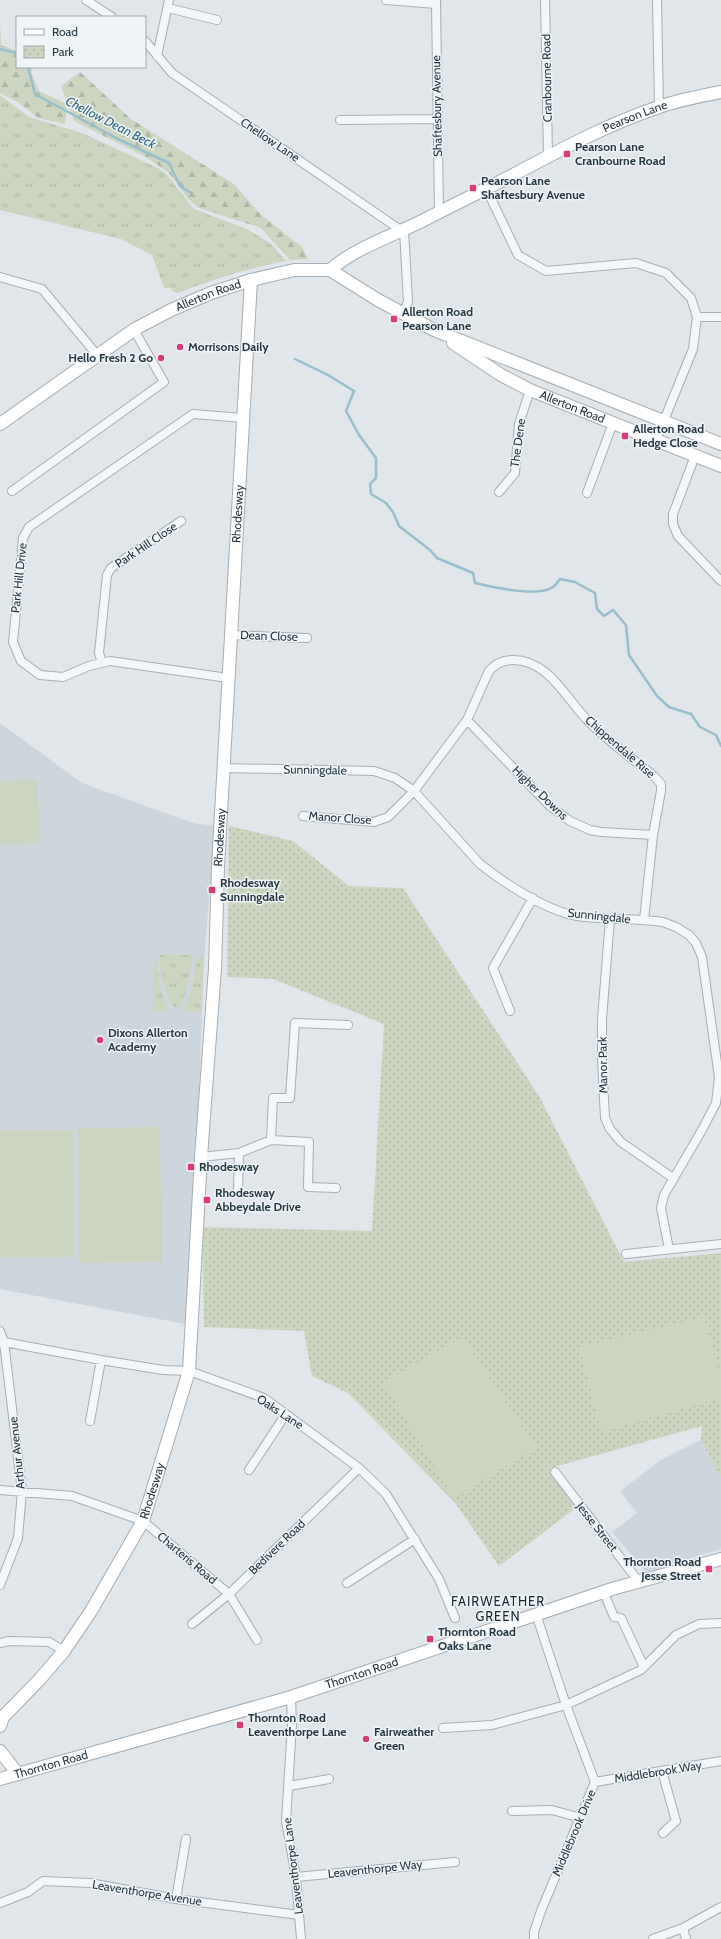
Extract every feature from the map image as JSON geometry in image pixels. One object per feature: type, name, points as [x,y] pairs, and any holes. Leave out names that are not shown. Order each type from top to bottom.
[{"type":"street","points":[[86,0],[110,16]]},
{"type":"street","points":[[386,0],[436,2]]},
{"type":"street","name":"Cranbourne Road","points":[[545,0],[548,156]]},
{"type":"street","points":[[656,0],[659,107]]},
{"type":"street","name":"Shaftesbury Avenue","points":[[436,2],[439,212]]},
{"type":"street","points":[[157,56],[169,4],[217,20]]},
{"type":"street","name":"Chellow Lane","points":[[146,42],[172,73],[403,231]]},
{"type":"street","name":"Pearson Lane","points":[[330,270],[341,260],[403,231],[548,156],[602,130],[659,107],[686,99],[721,92]]},
{"type":"street","points":[[340,120],[437,119]]},
{"type":"street","points":[[486,188],[518,255],[546,271],[636,263],[666,273],[691,298],[697,317],[693,349],[656,440]]},
{"type":"street","points":[[403,231],[408,302],[403,314]]},
{"type":"street","name":"Allerton Road","points":[[0,424],[134,330],[171,310],[211,293],[251,280],[294,270],[330,270],[378,300],[434,330],[721,444]]},
{"type":"street","points":[[0,277],[42,289],[98,356]]},
{"type":"street","name":"Rhodesway","points":[[0,1726],[3,1717],[40,1679],[64,1651],[91,1611],[143,1521],[189,1371],[201,1157],[215,976],[218,866],[223,768],[251,280]]},
{"type":"street","points":[[697,317],[721,317]]},
{"type":"street","points":[[12,491],[164,382],[134,330]]},
{"type":"street","name":"Allerton Road","points":[[434,330],[501,375],[530,390],[721,466]]},
{"type":"street","name":"The Dene","points":[[499,492],[514,473],[519,424],[530,390]]},
{"type":"street","name":"Park Hill Drive","points":[[228,678],[110,660],[63,677],[40,675],[21,661],[12,642],[23,538],[29,527],[194,414],[244,418]]},
{"type":"street","points":[[587,493],[614,423]]},
{"type":"street","points":[[695,456],[673,514],[673,524],[678,536],[721,581]]},
{"type":"street","name":"Park Hill Close","points":[[102,663],[99,653],[107,576],[111,568],[181,521]]},
{"type":"street","name":"Dean Close","points":[[231,635],[307,638]]},
{"type":"street","name":"Chippendale Rise","points":[[414,790],[468,720],[483,684],[494,666],[509,660],[518,660],[538,666],[546,672],[588,722],[653,774],[661,784],[644,920]]},
{"type":"street","name":"Higher Downs","points":[[468,720],[550,806],[570,821],[590,830],[601,832],[654,836]]},
{"type":"street","name":"Sunningdale","points":[[223,768],[374,770],[395,778],[414,790],[480,864],[492,874],[533,898],[564,913],[610,919],[663,922],[676,927],[689,935],[696,943],[704,968],[719,1076],[716,1103],[664,1195],[661,1208],[668,1250]]},
{"type":"street","name":"Manor Close","points":[[303,816],[374,822],[388,817],[414,790]]},
{"type":"street","points":[[510,1010],[493,968],[533,898]]},
{"type":"street","name":"Manor Park","points":[[610,919],[602,1019],[602,1059],[606,1118],[610,1129],[621,1142],[674,1178]]},
{"type":"street","points":[[270,1140],[273,1098],[290,1098],[294,1023],[348,1025]]},
{"type":"street","points":[[201,1157],[239,1154],[270,1140],[309,1142],[308,1186],[336,1188]]},
{"type":"street","points":[[238,1191],[240,1171],[239,1154]]},
{"type":"street","points":[[626,1254],[721,1244]]},
{"type":"street","points":[[0,1331],[2,1343]]},
{"type":"street","name":"Oaks Lane","points":[[2,1343],[164,1370],[189,1371],[264,1398],[359,1468],[386,1494],[439,1579],[455,1618]]},
{"type":"street","name":"Arthur Avenue","points":[[0,1585],[18,1538],[22,1491],[2,1343]]},
{"type":"street","points":[[90,1421],[101,1360]]},
{"type":"street","points":[[249,1470],[286,1414]]},
{"type":"street","name":"Bedivere Road","points":[[192,1624],[229,1594],[359,1468]]},
{"type":"street","name":"Jesse Street","points":[[555,1472],[639,1582]]},
{"type":"street","name":"Charteris Road","points":[[0,1490],[72,1496],[143,1521],[229,1594],[257,1640]]},
{"type":"street","points":[[347,1584],[415,1539]]},
{"type":"street","name":"Thornton Road","points":[[0,1779],[291,1697],[536,1614],[721,1558]]},
{"type":"street","points":[[604,1593],[614,1617],[621,1618],[644,1667]]},
{"type":"street","name":"Middlebrook Drive","points":[[534,1939],[534,1932],[541,1911],[595,1782],[566,1705],[536,1614]]},
{"type":"street","points":[[443,1728],[492,1725],[566,1705],[641,1670],[676,1635],[699,1624],[721,1624]]},
{"type":"street","points":[[0,1643],[9,1641],[49,1642],[64,1651]]},
{"type":"street","name":"Leaventhorpe Lane","points":[[291,1697],[292,1725],[286,1821],[296,1877],[301,1939]]},
{"type":"street","points":[[0,1751],[18,1774]]},
{"type":"street","name":"Middlebrook Way","points":[[595,1782],[721,1761]]},
{"type":"street","points":[[662,1771],[676,1822],[663,1833]]},
{"type":"street","points":[[289,1786],[329,1779]]},
{"type":"street","points":[[512,1811],[552,1810],[581,1818]]},
{"type":"street","points":[[176,1899],[186,1839]]},
{"type":"street","name":"Leaventhorpe Way","points":[[296,1877],[455,1862]]},
{"type":"street","name":"Leaventhorpe Avenue","points":[[0,1903],[28,1892],[43,1881],[90,1883],[176,1899],[300,1915]]},
{"type":"street","points":[[653,1939],[683,1928],[721,1907]]},
{"type":"street","points":[[683,1928],[686,1939]]},
{"type":"shaded area","name":"Dixons Allerton Academy","points":[[0,723],[82,783],[193,823],[215,826],[204,960],[198,1120],[185,1324],[0,1289]]},
{"type":"shaded area","points":[[701,1440],[721,1478],[721,1549],[646,1572],[612,1532],[637,1513],[620,1491],[661,1460]]},
{"type":"green space","points":[[0,20],[1,45],[16,51],[16,68],[33,68],[31,72],[39,91],[67,104],[65,124],[38,118],[16,101],[0,93]]},
{"type":"green space","points":[[80,72],[131,119],[234,184],[260,214],[302,247],[308,259],[290,260],[261,228],[199,208],[189,200],[168,172],[144,156],[74,121],[61,86]]},
{"type":"green space","points":[[0,95],[29,117],[82,133],[158,168],[166,174],[194,209],[249,230],[271,244],[286,261],[231,274],[178,293],[172,291],[171,288],[164,288],[152,255],[121,239],[0,210]]},
{"type":"green space","points":[[37,779],[41,843],[0,845],[0,781]]},
{"type":"green space","points":[[229,826],[293,841],[349,886],[403,888],[539,1096],[624,1262],[721,1253],[721,1478],[701,1440],[702,1426],[550,1468],[577,1507],[499,1566],[456,1504],[348,1393],[312,1376],[304,1331],[204,1327],[202,1227],[372,1231],[384,1024],[273,979],[227,977]]},
{"type":"green space","points":[[159,955],[193,955],[187,989],[178,1008],[174,1007],[163,984]]},
{"type":"green space","points":[[200,956],[204,956],[201,1012],[187,1012],[184,1007],[190,995],[196,964]]},
{"type":"green space","points":[[153,961],[157,963],[161,992],[168,1007],[166,1012],[153,1011]]},
{"type":"green space","points":[[160,1127],[162,1262],[80,1263],[78,1128]]},
{"type":"green space","points":[[0,1130],[73,1130],[73,1257],[0,1257]]},
{"type":"green space","points":[[704,1317],[721,1378],[721,1398],[601,1432],[579,1347]]},
{"type":"green space","points":[[462,1337],[536,1448],[454,1498],[383,1382]]},
{"type":"waterway","name":"Chellow Dean Beck","points":[[0,49],[16,53]]},
{"type":"waterway","name":"Chellow Dean Beck","points":[[28,68],[35,94],[118,139],[169,163],[180,186],[191,193]]},
{"type":"waterway","name":"Chellow Dean Beck","points":[[295,359],[328,375],[354,391],[346,411],[359,435],[376,458],[376,478],[370,484],[371,494],[386,503],[393,512],[399,526],[430,550],[437,558],[473,573],[475,583],[492,587],[535,592],[544,591],[555,586],[560,579],[575,582],[595,593],[597,609],[604,616],[613,610],[626,625],[629,655],[657,696],[669,707],[691,714],[700,727],[716,735],[721,746]]},
{"type":"place","name":"Pearson Lane Cranbourne Road","points":[[567,154]]},
{"type":"place","name":"Pearson Lane Shaftesbury Avenue","points":[[473,188]]},
{"type":"place","name":"Allerton Road Pearson Lane","points":[[394,319]]},
{"type":"place","name":"Morrisons Daily","points":[[180,347]]},
{"type":"place","name":"Hello Fresh 2 Go","points":[[161,358]]},
{"type":"place","name":"Allerton Road Hedge Close","points":[[625,436]]},
{"type":"place","name":"Rhodesway Sunningdale","points":[[212,890]]},
{"type":"place","name":"Dixons Allerton Academy","points":[[100,1040]]},
{"type":"place","name":"Rhodesway","points":[[191,1167]]},
{"type":"place","name":"Rhodesway Abbeydale Drive","points":[[207,1200]]},
{"type":"place","name":"Thornton Road Jesse Street","points":[[709,1569]]},
{"type":"place","name":"Thornton Road Oaks Lane","points":[[430,1639]]},
{"type":"place","name":"Thornton Road Leaventhorpe Lane","points":[[240,1725]]},
{"type":"place","name":"Fairweather Green","points":[[366,1739]]},
{"type":"district","name":"FAIRWEATHER GREEN","points":[[498,1608]]}]
